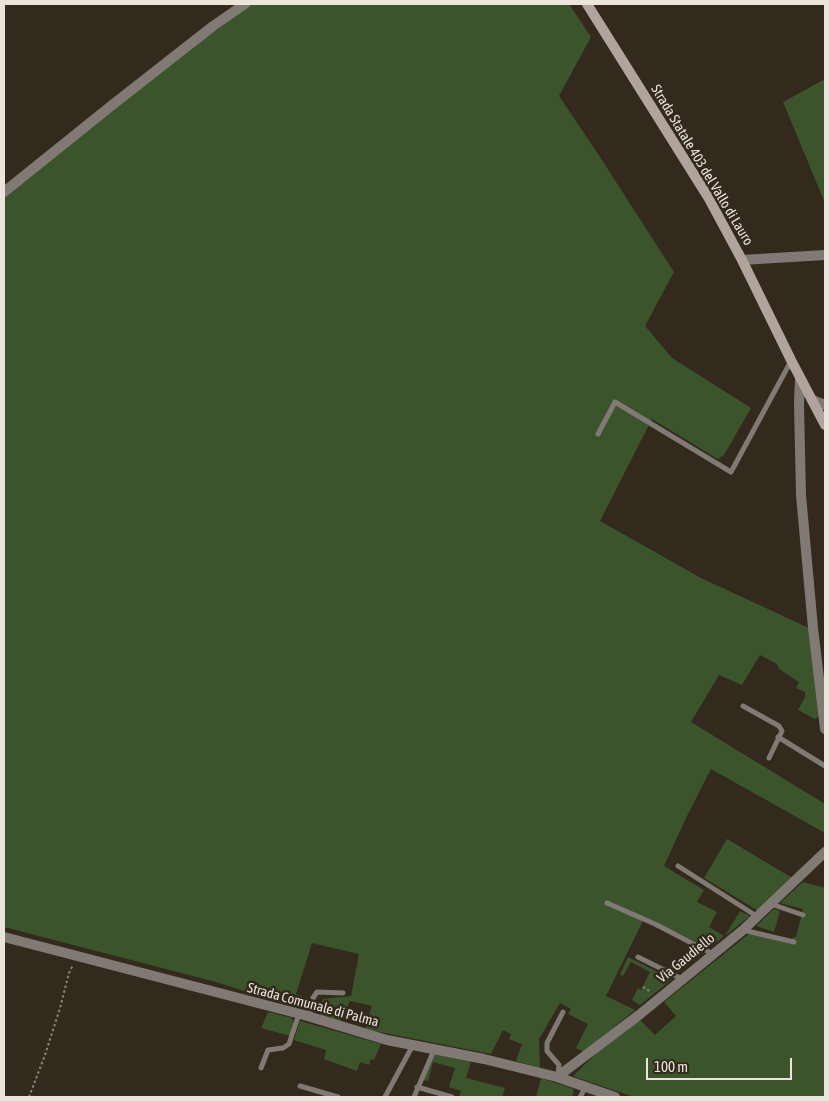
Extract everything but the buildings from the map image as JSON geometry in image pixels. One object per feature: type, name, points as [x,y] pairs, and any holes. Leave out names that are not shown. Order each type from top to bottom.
[{"type":"main road","name":"Strada Statale 403 del Vallo di Lauro","points":[[587,4],[708,197],[825,425]]},
{"type":"street","points":[[4,192],[142,81],[213,26],[245,4]]},
{"type":"street","points":[[742,260],[825,255]]},
{"type":"street","points":[[800,379],[801,495],[814,638],[825,729]]},
{"type":"street","points":[[812,400],[825,406]]},
{"type":"street","name":"Via Gaudiello","points":[[558,1078],[714,955],[758,917],[825,852]]},
{"type":"street","name":"Strada Comunale di Palma","points":[[4,937],[302,1014],[387,1040],[484,1059],[558,1078],[582,1093],[613,1097]]},
{"type":"lane","points":[[598,434],[615,402],[731,472],[791,360]]},
{"type":"lane","points":[[743,706],[779,726],[782,731],[769,758]]},
{"type":"lane","points":[[778,737],[825,766]]},
{"type":"lane","points":[[678,866],[758,917]]},
{"type":"lane","points":[[607,903],[655,924],[714,955]]},
{"type":"lane","points":[[772,904],[803,915]]},
{"type":"lane","points":[[743,930],[794,942]]},
{"type":"lane","points":[[638,956],[682,980]]},
{"type":"lane","points":[[261,1068],[268,1050],[283,1048],[289,1044],[302,1014],[312,1010],[313,998],[317,992],[343,993]]},
{"type":"lane","points":[[558,1078],[559,1065],[547,1051],[547,1043],[563,1012]]},
{"type":"lane","points":[[384,1097],[414,1045]]},
{"type":"lane","points":[[414,1097],[434,1049]]},
{"type":"lane","points":[[300,1086],[338,1097]]},
{"type":"lane","points":[[417,1087],[452,1097]]},
{"type":"path","points":[[28,1097],[60,1008],[69,973],[78,956]]},
{"type":"green space","points":[[241,4],[569,4],[591,37],[559,96],[674,272],[645,326],[672,358],[751,408],[724,455],[718,459],[652,419],[600,521],[701,578],[809,628],[820,716],[815,719],[798,710],[805,697],[805,692],[796,688],[799,682],[779,669],[777,664],[760,655],[742,685],[719,675],[691,722],[825,804],[825,833],[711,769],[664,866],[704,890],[697,902],[717,912],[709,927],[724,936],[709,948],[645,917],[606,996],[635,1010],[584,1052],[576,1048],[588,1024],[568,1014],[571,1009],[560,1003],[539,1039],[540,1068],[516,1061],[522,1044],[509,1039],[511,1034],[503,1030],[491,1054],[365,1029],[372,1006],[350,1001],[340,1022],[320,1016],[323,999],[351,996],[359,954],[312,943],[296,994],[302,996],[304,1009],[300,1009],[216,982],[4,927],[4,195]]},
{"type":"green space","points":[[825,79],[825,203],[783,102]]},
{"type":"green space","points":[[727,839],[794,879],[760,912],[704,878]]},
{"type":"green space","points":[[803,882],[825,888],[825,1097],[634,1097],[575,1077],[574,1075],[612,1038],[639,1019],[655,1035],[676,1016],[664,1002],[750,933],[791,944],[793,937],[796,937],[803,909],[780,903]]},
{"type":"green space","points":[[774,909],[780,911],[774,932],[756,926]]},
{"type":"green space","points":[[740,911],[750,916],[725,936]]},
{"type":"green space","points":[[628,957],[672,979],[640,1005],[632,1000],[638,988],[641,990],[650,972],[631,962],[623,976],[620,974]]},
{"type":"green space","points":[[268,1012],[292,1018],[294,1024],[290,1036],[261,1028]]},
{"type":"green space","points":[[300,1021],[381,1044],[374,1060],[371,1059],[369,1065],[360,1062],[357,1071],[324,1059],[326,1050],[294,1040]]},
{"type":"green space","points":[[431,1053],[471,1062],[466,1078],[505,1088],[502,1097],[459,1097],[461,1091],[449,1087],[455,1068],[433,1062],[428,1081],[423,1080]]},
{"type":"green space","points":[[541,1078],[574,1089],[572,1097],[536,1097]]}]
